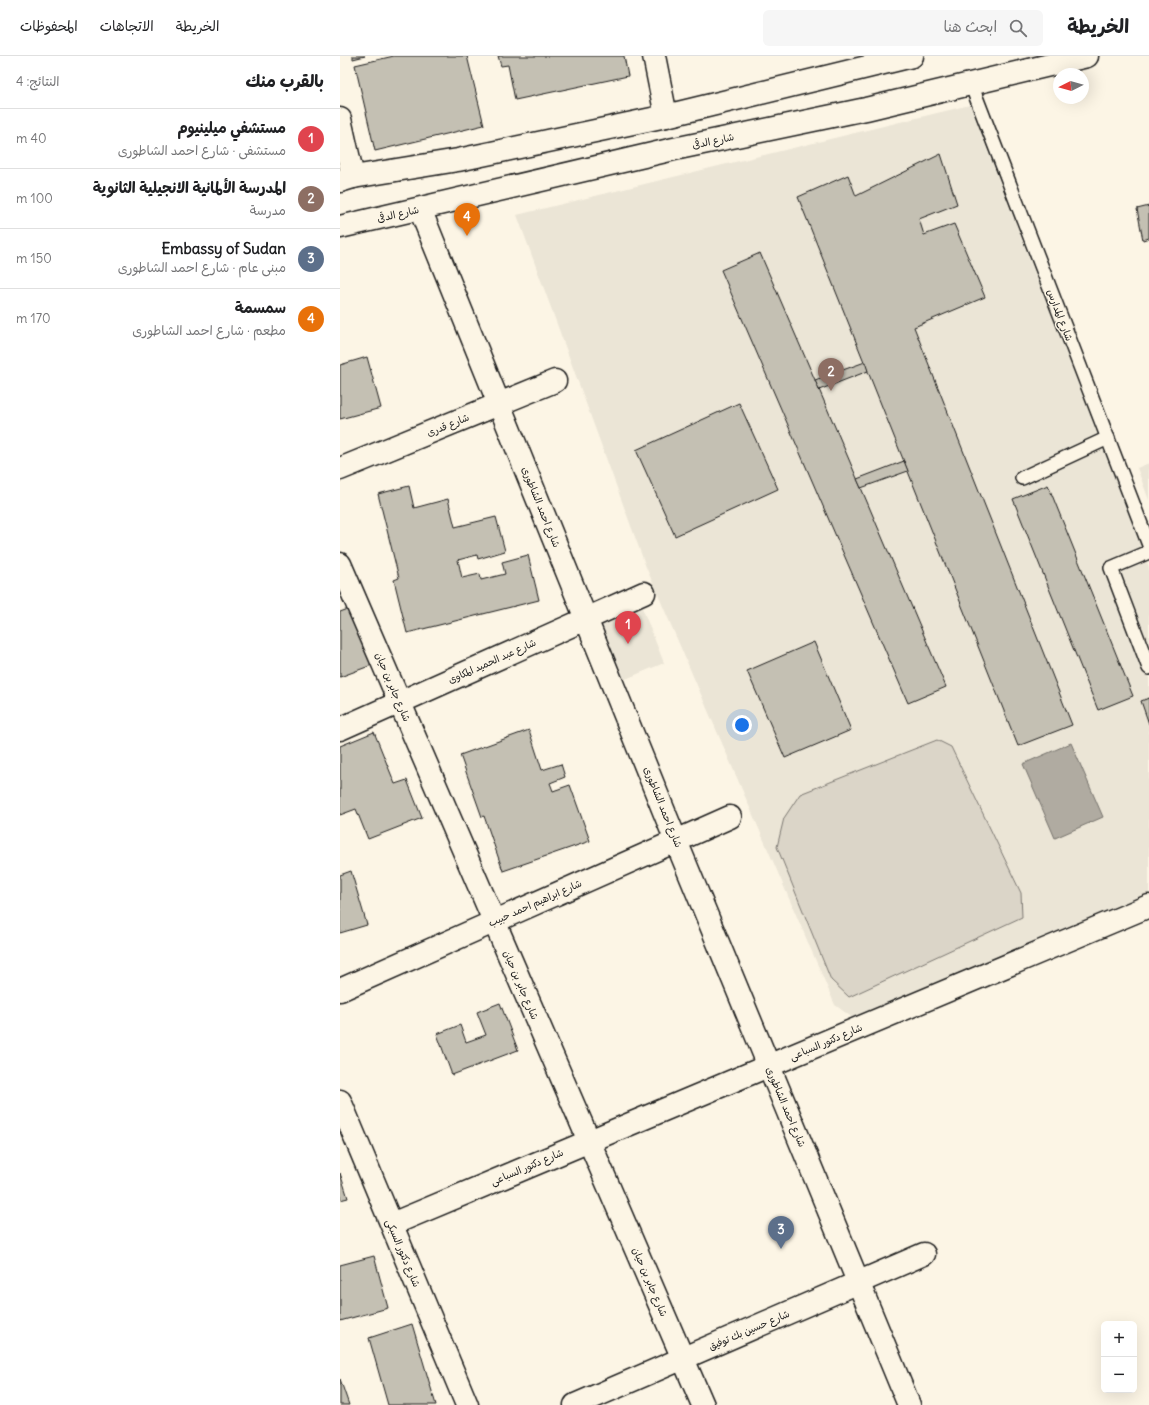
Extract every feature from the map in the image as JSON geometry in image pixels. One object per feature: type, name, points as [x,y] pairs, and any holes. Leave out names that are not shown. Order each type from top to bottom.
[{"type":"street","points":[[654,56],[666,116]]},
{"type":"street","points":[[340,119],[346,179],[458,160],[666,116],[912,56]]},
{"type":"street","name":"شارع الدقى","points":[[340,227],[674,149],[866,109],[1087,56]]},
{"type":"street","name":"شارع احمد الشاطورى","points":[[420,208],[676,841],[909,1405]]},
{"type":"street","name":"شارع قدرى","points":[[340,469],[555,381]]},
{"type":"street","name":"شارع جابر بن حيان","points":[[340,564],[703,1405]]},
{"type":"street","name":"شارع عبد الحميد المكاوى","points":[[340,729],[644,593]]},
{"type":"street","name":"شارع ابراهيم احمد حبيب","points":[[340,990],[730,817]]},
{"type":"street","name":"شارع دكتور السباعى","points":[[392,1224],[1149,906]]},
{"type":"street","name":"شارع دكتور السبكى","points":[[340,1101],[467,1405]]},
{"type":"street","name":"شارع حسين بك توفيق","points":[[575,1405],[924,1254]]},
{"type":"lane","name":"شارع المدارس","points":[[971,84],[1149,545]]},
{"type":"lane","points":[[1022,478],[1108,438]]},
{"type":"lane","points":[[1149,552],[1111,568],[1149,668]]},
{"type":"shaded area","points":[[970,105],[1149,567],[1149,894],[857,1021],[835,1005],[646,567],[517,215]]},
{"type":"shaded area","points":[[1149,463],[1149,500],[1137,468]]},
{"type":"shaded area","points":[[641,605],[664,663],[616,683],[592,625]]},
{"type":"shaded area","points":[[937,740],[951,747],[1021,893],[1022,917],[849,997],[831,980],[777,847],[784,818],[800,794]]},
{"type":"shaded area","points":[[1071,743],[1103,817],[1055,838],[1023,764]]},
{"type":"building","points":[[353,56],[365,56],[353,59]]},
{"type":"building","points":[[394,56],[467,56],[484,125],[375,151],[355,65]]},
{"type":"building","points":[[498,56],[624,56],[628,76],[515,100],[508,65],[501,66]]},
{"type":"building","points":[[941,154],[957,204],[919,219],[924,235],[954,224],[985,297],[914,327],[1072,725],[1018,746],[798,197],[848,175],[856,196]]},
{"type":"building","points":[[1149,206],[1149,238],[1143,240],[1137,209]]},
{"type":"building","points":[[760,253],[946,687],[908,703],[721,270]]},
{"type":"building","points":[[367,357],[381,408],[340,419],[340,365]]},
{"type":"building","points":[[865,362],[868,371],[819,390],[815,380]]},
{"type":"building","points":[[739,403],[778,489],[675,536],[636,450]]},
{"type":"building","points":[[904,461],[908,471],[861,488],[857,479]]},
{"type":"building","points":[[1048,485],[1133,696],[1098,710],[1013,499]]},
{"type":"building","points":[[409,486],[414,508],[448,499],[455,527],[496,517],[505,551],[478,559],[477,555],[458,560],[462,578],[480,574],[481,580],[505,574],[502,562],[528,555],[539,600],[407,633],[394,580],[399,578],[378,494]]},
{"type":"building","points":[[351,608],[372,665],[340,677],[340,612]]},
{"type":"building","points":[[814,642],[851,730],[785,758],[747,671]]},
{"type":"building","points":[[1149,698],[1149,724],[1141,701]]},
{"type":"building","points":[[529,730],[542,770],[561,764],[565,777],[550,783],[553,791],[570,785],[590,841],[503,871],[484,816],[482,817],[460,755]]},
{"type":"building","points":[[374,732],[395,784],[407,780],[422,818],[368,839],[356,809],[340,815],[340,746]]},
{"type":"building","points":[[351,871],[367,925],[340,933],[340,875]]},
{"type":"building","points":[[500,1003],[518,1050],[452,1075],[437,1034],[460,1025],[466,1042],[486,1035],[477,1012]]},
{"type":"building","points":[[340,1173],[348,1198],[340,1200]]},
{"type":"building","points":[[374,1256],[388,1308],[340,1321],[340,1265]]},
{"type":"building","points":[[412,1324],[436,1405],[388,1405],[369,1338]]},
{"type":"building","points":[[340,1379],[349,1405],[340,1405]]},
{"type":"place","name":"سمسمة","points":[[467,236]]},
{"type":"place","name":"المدرسة الألمانية الانجيلية الثانوية","points":[[831,391]]},
{"type":"place","name":"مستشفي ميلينيوم","points":[[628,644]]},
{"type":"place","name":"Embassy of Sudan","points":[[781,1249]]}]
